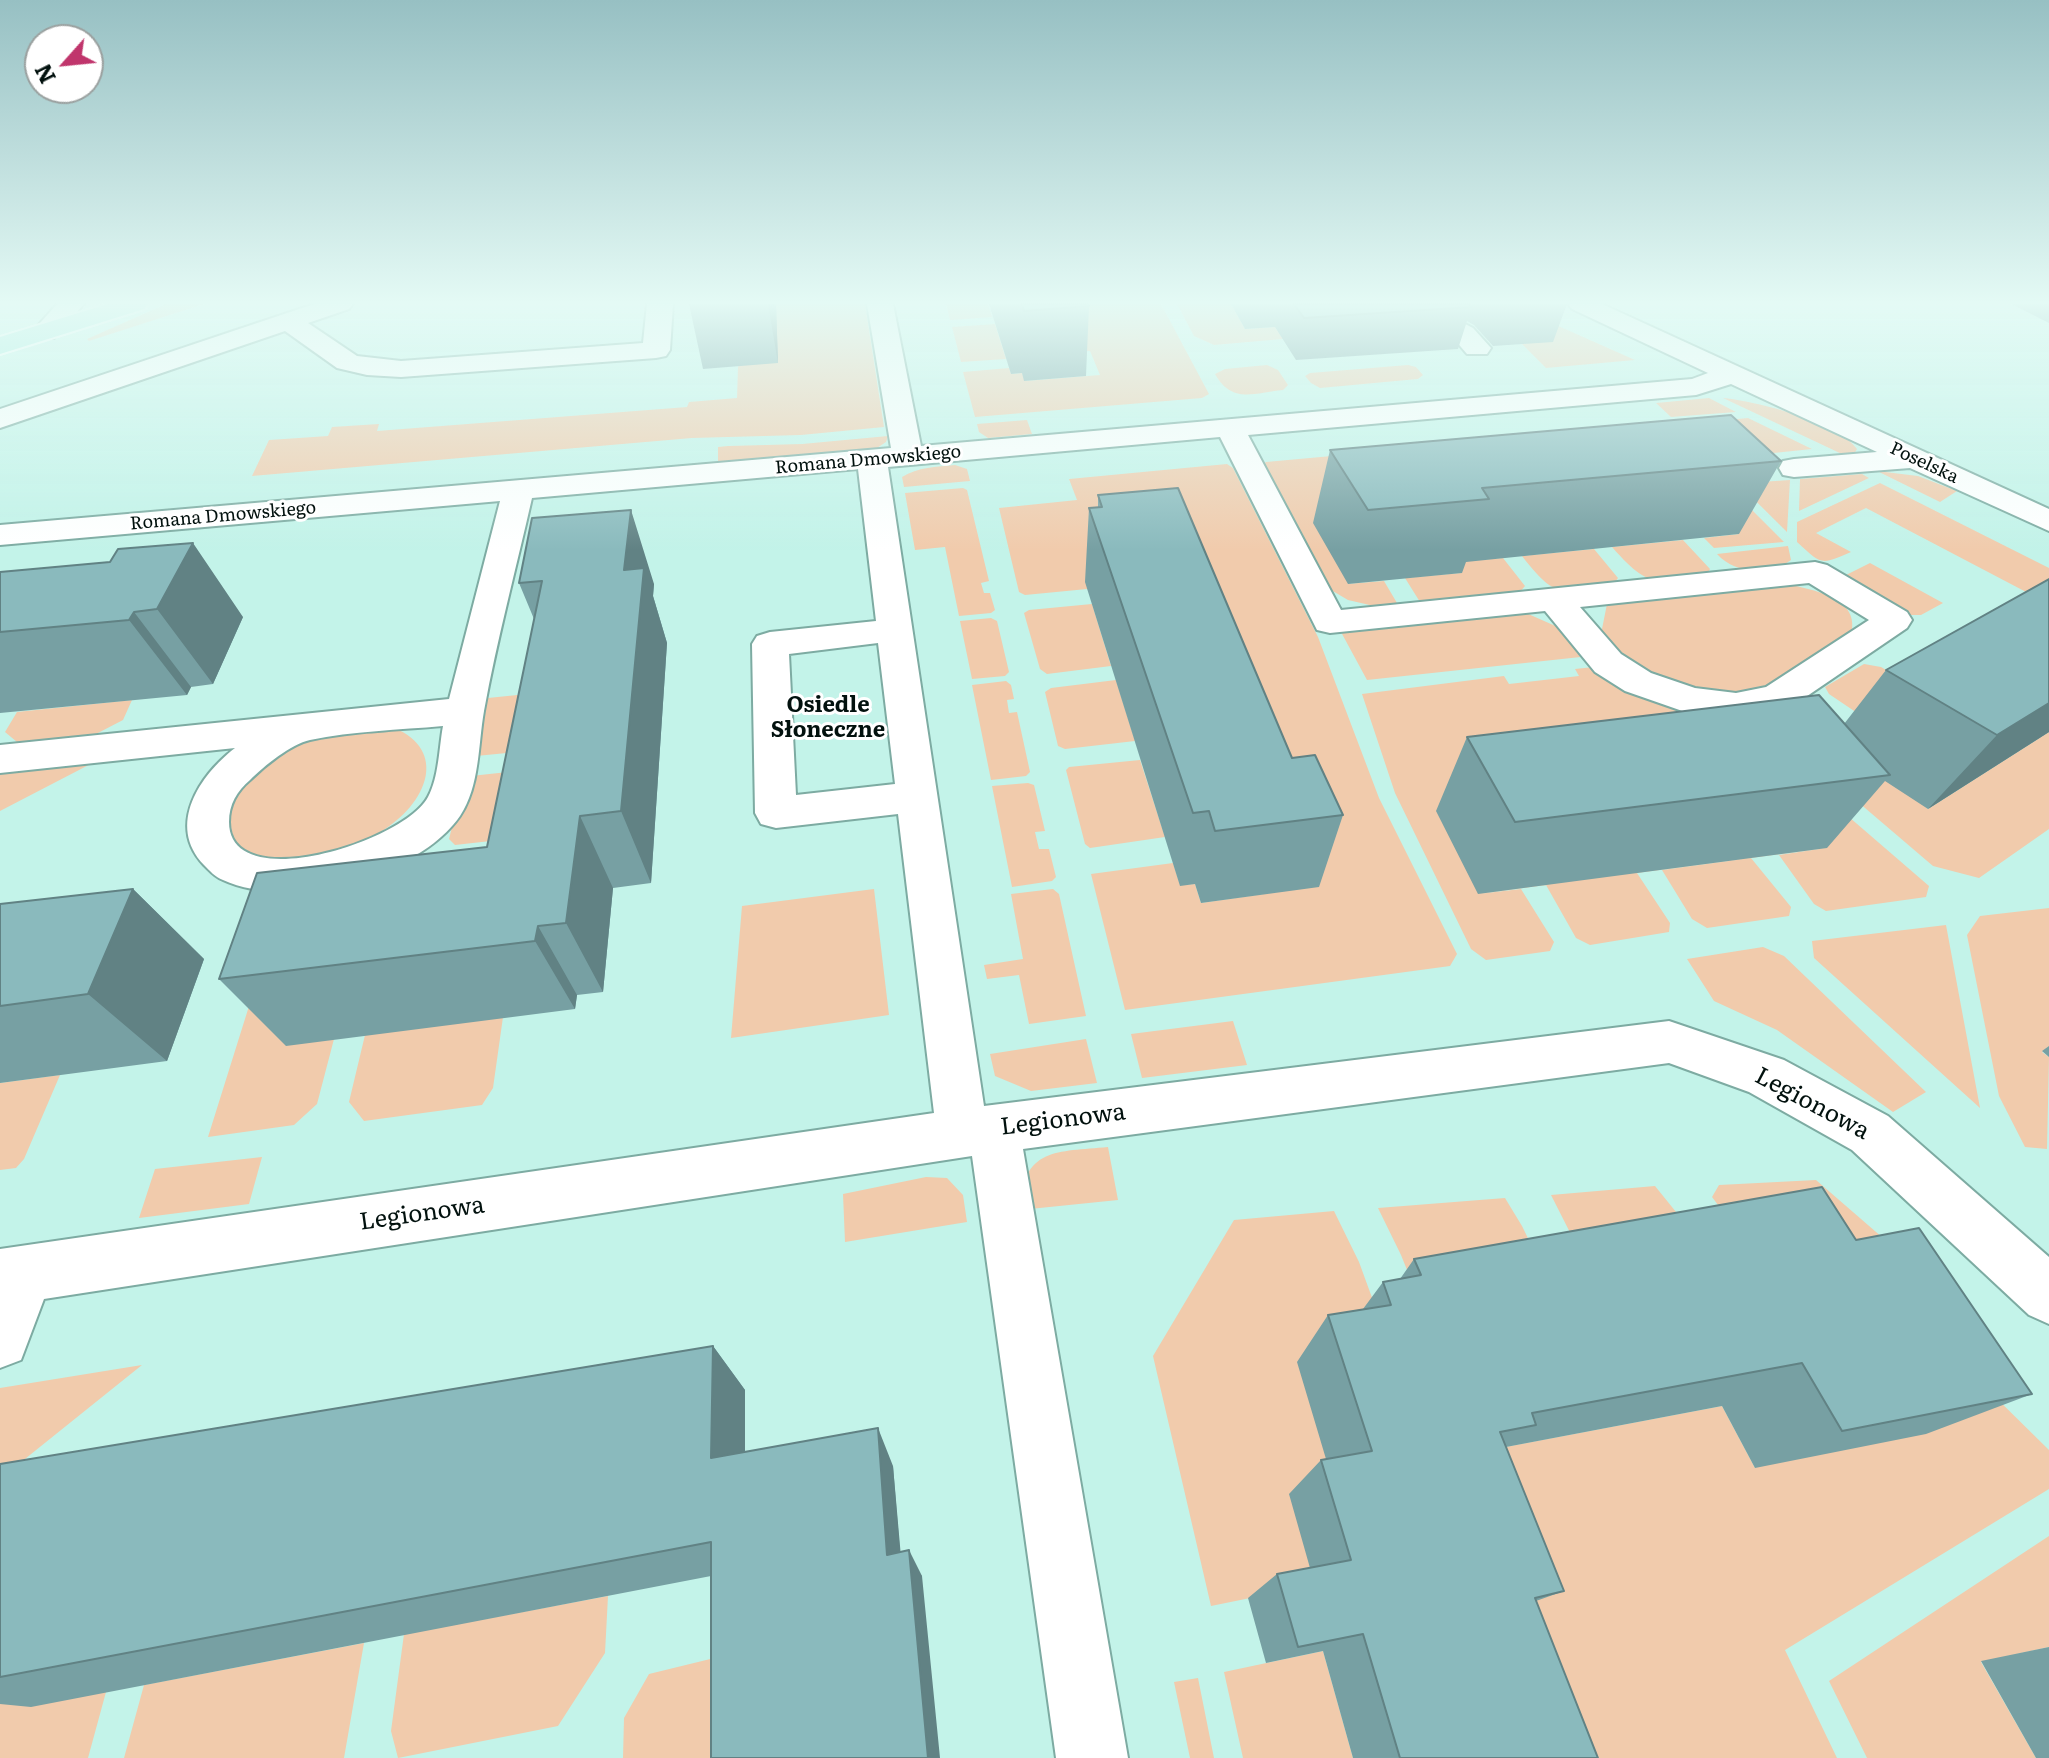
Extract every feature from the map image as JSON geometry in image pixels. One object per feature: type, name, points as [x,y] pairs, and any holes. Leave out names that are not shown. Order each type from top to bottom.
[{"type":"street","points":[[0,419],[98,386]]},
{"type":"street","points":[[885,386],[896,630],[918,796],[1092,1758]]},
{"type":"street","name":"Romana Dmowskiego","points":[[0,535],[1699,386]]},
{"type":"street","name":"Poselska","points":[[1762,386],[2049,521]]},
{"type":"street","points":[[1230,428],[1330,622],[1815,572],[1894,620],[1777,698],[1736,706],[1691,701],[1638,682],[1608,663],[1555,600]]},
{"type":"street","points":[[1794,468],[1915,458]]},
{"type":"street","points":[[299,727],[251,755],[218,789],[208,819],[212,846],[238,868],[286,875],[387,854],[422,832],[447,803],[465,710],[518,491]]},
{"type":"street","points":[[896,630],[770,644],[776,813],[918,796]]},
{"type":"street","points":[[0,759],[465,710]]},
{"type":"street","name":"Legionowa","points":[[13,1275],[978,1131],[1669,1042],[1766,1076],[1870,1133],[2049,1295]]},
{"type":"street","points":[[0,1339],[13,1275]]},
{"type":"shaded area","points":[[737,386],[878,386],[884,427],[801,435],[692,438],[252,476],[269,440],[328,436],[332,427],[379,424],[377,431],[687,407],[689,402],[737,398]]},
{"type":"shaded area","points":[[967,386],[1205,386],[1209,394],[1202,398],[975,417]]},
{"type":"shaded area","points":[[1225,386],[1287,386],[1283,390],[1253,394],[1229,390]]},
{"type":"shaded area","points":[[1709,398],[1736,412],[1671,417],[1656,403]]},
{"type":"shaded area","points":[[1723,398],[1795,414],[1833,430],[1857,449],[1854,454],[1844,455]]},
{"type":"shaded area","points":[[1748,418],[1812,449],[1735,457],[1760,482],[1790,480],[1787,532],[1682,428],[1684,424]]},
{"type":"shaded area","points":[[1027,420],[1032,434],[988,438],[979,432],[977,424]]},
{"type":"shaded area","points":[[1660,426],[1671,429],[1784,542],[1714,548],[1704,538],[1739,534],[1693,488],[1347,584],[1384,581],[1397,603],[1374,606],[1348,600],[1326,587],[1261,466],[1266,462]]},
{"type":"shaded area","points":[[888,436],[886,442],[877,448],[718,462],[718,447],[802,444]]},
{"type":"shaded area","points":[[1227,464],[1233,468],[1318,637],[1379,798],[1457,954],[1450,966],[1125,1010],[1091,874],[1173,863],[1180,885],[1195,884],[1201,903],[1319,886],[1087,589],[1025,595],[1019,592],[999,508],[1077,500],[1069,479]]},
{"type":"shaded area","points":[[955,465],[967,469],[970,481],[904,487],[902,477],[914,471]]},
{"type":"shaded area","points":[[1877,471],[1918,476],[1957,491],[1940,502]]},
{"type":"shaded area","points":[[1862,474],[1869,478],[1799,511],[1800,479]]},
{"type":"shaded area","points":[[1880,483],[2049,568],[2049,604],[1866,508],[1816,533],[1851,552],[1827,561],[1821,560],[1797,542],[1797,522]]},
{"type":"shaded area","points":[[967,490],[989,581],[981,583],[984,593],[990,593],[995,610],[991,613],[959,616],[945,547],[915,550],[905,493]]},
{"type":"shaded area","points":[[1683,540],[1710,569],[1707,574],[1654,579],[1636,571],[1612,547]]},
{"type":"shaded area","points":[[1788,546],[1791,560],[1773,569],[1743,569],[1724,561],[1717,554]]},
{"type":"shaded area","points":[[1594,549],[1618,578],[1613,585],[1560,590],[1543,580],[1522,556]]},
{"type":"shaded area","points":[[1503,558],[1525,586],[1519,593],[1420,602],[1405,578],[1461,573],[1455,562]]},
{"type":"shaded area","points":[[1870,563],[1943,603],[1921,615],[1904,615],[1848,582],[1846,575]]},
{"type":"shaded area","points":[[1788,584],[1823,593],[1843,604],[1852,622],[1851,635],[1761,690],[1726,695],[1706,693],[1666,681],[1630,663],[1601,634],[1607,604]]},
{"type":"shaded area","points":[[1092,604],[1111,666],[1047,674],[1040,669],[1024,613]]},
{"type":"shaded area","points":[[1526,613],[1560,628],[1590,656],[1367,680],[1341,632]]},
{"type":"shaded area","points":[[991,618],[997,621],[1009,672],[1005,676],[972,679],[960,621]]},
{"type":"shaded area","points":[[1864,664],[1881,667],[1921,691],[1869,721],[1829,694],[1825,687]]},
{"type":"shaded area","points":[[1594,667],[1616,687],[1740,723],[1929,886],[1926,897],[1826,911],[1814,904],[1779,855],[1826,848],[1478,894],[1521,889],[1554,942],[1550,951],[1486,960],[1471,949],[1395,793],[1362,694],[1504,676],[1509,684],[1579,676],[1575,669]]},
{"type":"shaded area","points":[[1116,680],[1135,741],[1065,749],[1058,746],[1045,692],[1051,688]]},
{"type":"shaded area","points":[[1006,681],[1011,685],[1014,699],[1007,700],[1009,713],[1017,712],[1030,772],[1026,776],[991,780],[972,685]]},
{"type":"shaded area","points":[[566,690],[558,748],[476,756],[481,701]]},
{"type":"shaded area","points":[[132,700],[123,720],[96,734],[17,742],[5,732],[17,712]]},
{"type":"shaded area","points":[[1798,701],[1928,809],[2049,732],[2049,829],[1979,878],[1933,866],[1783,738]]},
{"type":"shaded area","points":[[383,724],[403,732],[417,743],[424,756],[426,770],[415,800],[388,827],[351,846],[311,857],[284,860],[272,860],[248,852],[226,832],[232,788],[279,746]]},
{"type":"shaded area","points":[[106,756],[0,811],[0,774],[6,770]]},
{"type":"shaded area","points":[[1140,760],[1165,837],[1090,848],[1085,844],[1066,770],[1069,767]]},
{"type":"shaded area","points":[[554,767],[544,835],[455,845],[449,839],[464,780],[471,776]]},
{"type":"shaded area","points":[[1034,785],[1045,831],[1035,832],[1039,849],[1049,849],[1056,877],[1052,881],[1012,887],[992,786]]},
{"type":"shaded area","points":[[1751,858],[1791,907],[1789,916],[1707,928],[1692,919],[1662,870]]},
{"type":"shaded area","points":[[1637,873],[1670,923],[1669,932],[1590,945],[1576,938],[1546,885]]},
{"type":"shaded area","points":[[874,889],[889,1015],[731,1038],[742,906]]},
{"type":"shaded area","points":[[1053,889],[1059,894],[1086,1016],[1029,1024],[1019,975],[987,979],[984,965],[1023,959],[1011,894]]},
{"type":"shaded area","points":[[281,904],[334,1039],[317,1104],[294,1125],[208,1137]]},
{"type":"shaded area","points":[[2049,908],[2049,1046],[2042,1052],[2049,1057],[2047,1149],[2025,1147],[1999,1096],[1967,935],[1980,916]]},
{"type":"shaded area","points":[[1946,925],[1980,1108],[1814,958],[1812,941]]},
{"type":"shaded area","points":[[1763,947],[1784,956],[1926,1092],[1893,1112],[1777,1030],[1714,1001],[1687,959]]},
{"type":"shaded area","points":[[503,1017],[493,1088],[482,1105],[364,1121],[349,1102],[365,1035]]},
{"type":"shaded area","points":[[1233,1021],[1247,1065],[1142,1078],[1131,1034]]},
{"type":"shaded area","points":[[1086,1039],[1097,1083],[1031,1091],[995,1076],[990,1054]]},
{"type":"shaded area","points":[[60,1075],[24,1159],[16,1168],[0,1170],[0,1083]]},
{"type":"shaded area","points":[[1108,1147],[1118,1200],[1020,1210],[1022,1189],[1027,1174],[1035,1164],[1058,1153]]},
{"type":"shaded area","points":[[262,1157],[249,1204],[139,1218],[155,1169]]},
{"type":"shaded area","points":[[926,1177],[947,1178],[963,1195],[967,1222],[845,1242],[843,1194]]},
{"type":"shaded area","points":[[1816,1180],[1928,1277],[1914,1317],[2049,1450],[2049,1489],[1785,1650],[1837,1758],[1527,1758],[1479,1452],[1722,1406],[1755,1468],[1746,1242],[1712,1197],[1719,1185]]},
{"type":"shaded area","points":[[1655,1186],[1706,1249],[1590,1272],[1551,1195]]},
{"type":"shaded area","points":[[1505,1198],[1548,1279],[1420,1302],[1378,1208]]},
{"type":"shaded area","points":[[1334,1211],[1359,1262],[1382,1325],[1335,1486],[1314,1585],[1211,1606],[1153,1356],[1234,1220]]},
{"type":"shaded area","points":[[142,1365],[0,1479],[0,1388]]},
{"type":"shaded area","points":[[2049,1536],[2049,1647],[1981,1662],[2036,1758],[1867,1758],[1829,1681]]},
{"type":"shaded area","points":[[0,1588],[106,1692],[88,1758],[0,1758]]},
{"type":"shaded area","points":[[608,1596],[605,1653],[558,1726],[398,1758],[391,1731],[404,1634]]},
{"type":"shaded area","points":[[364,1643],[344,1758],[124,1758],[144,1685]]},
{"type":"shaded area","points":[[747,1650],[749,1758],[623,1758],[624,1718],[649,1674]]},
{"type":"shaded area","points":[[1323,1651],[1353,1758],[1243,1758],[1224,1672]]},
{"type":"shaded area","points":[[1198,1678],[1214,1758],[1190,1758],[1174,1682]]},
{"type":"building","points":[[1731,415],[1781,461],[1482,488],[1489,499],[1368,510],[1330,450]]},
{"type":"building","points":[[1178,488],[1292,758],[1315,755],[1343,815],[1215,831],[1209,811],[1193,813],[1089,508],[1102,507],[1098,495]]},
{"type":"building","points":[[631,510],[624,570],[644,568],[621,811],[580,816],[566,923],[538,926],[535,941],[219,979],[257,873],[487,847],[542,581],[519,583],[532,518]]},
{"type":"building","points":[[193,543],[157,609],[134,612],[129,620],[0,632],[0,572],[110,562],[118,549]]},
{"type":"building","points":[[2049,579],[2049,703],[1997,735],[1886,670]]},
{"type":"building","points":[[1819,695],[1890,775],[1515,822],[1467,737]]},
{"type":"building","points":[[133,889],[88,994],[0,1006],[0,904]]},
{"type":"building","points":[[1822,1187],[1856,1240],[1919,1228],[2032,1394],[1842,1431],[1802,1363],[1532,1413],[1536,1425],[1500,1432],[1564,1591],[1535,1598],[1598,1758],[1400,1758],[1363,1634],[1298,1647],[1277,1574],[1351,1560],[1321,1460],[1372,1451],[1328,1315],[1391,1305],[1383,1282],[1421,1275],[1414,1259]]},
{"type":"building","points":[[713,1346],[711,1458],[878,1428],[887,1555],[909,1550],[928,1758],[711,1758],[711,1542],[0,1677],[0,1464]]},
{"type":"district","name":"Osiedle Słoneczne","points":[[828,718]]}]
